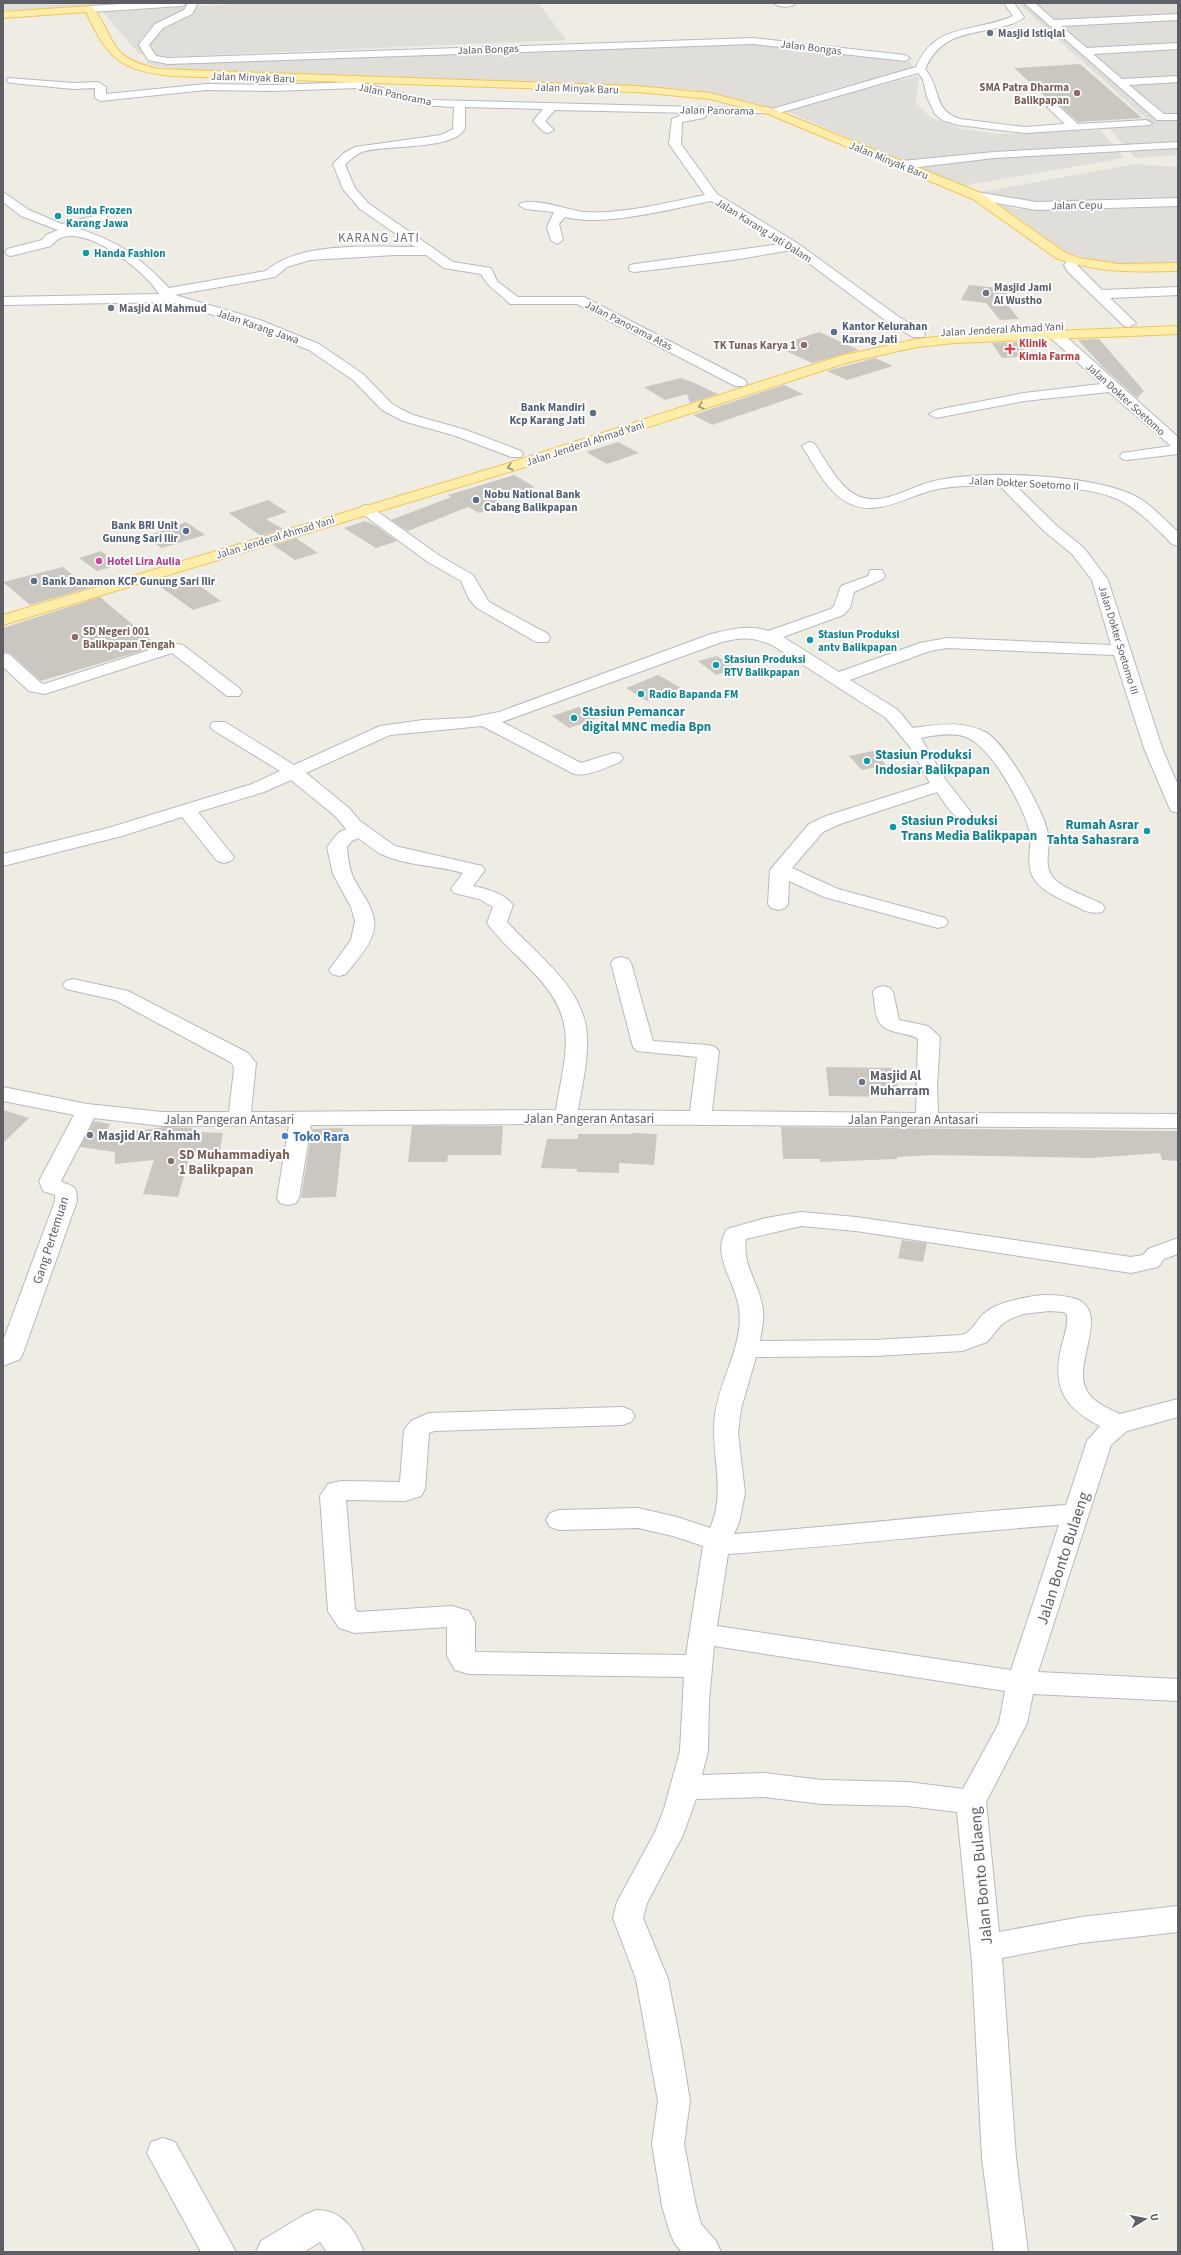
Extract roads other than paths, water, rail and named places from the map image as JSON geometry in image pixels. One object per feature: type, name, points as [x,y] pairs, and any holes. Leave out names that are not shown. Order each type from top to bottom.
[{"type":"main road","points":[[3,15],[90,9]]},
{"type":"main road","name":"Jalan Minyak Baru","points":[[90,9],[116,54],[134,65],[164,72],[215,76],[670,92],[716,98],[770,111],[977,196],[1058,253],[1074,261],[1096,267],[1178,267]]},
{"type":"main road","name":"Jalan Minyak Baru","points":[[1058,253],[1096,267]]},
{"type":"main road","name":"Jalan Jenderal Ahmad Yani","points":[[3,611],[516,454],[841,352],[918,334],[1178,321]]},
{"type":"main road","name":"Jalan Jenderal Ahmad Yani","points":[[3,620],[511,467],[845,359],[917,343],[954,339],[1178,330]]},
{"type":"street","points":[[90,9],[182,3]]},
{"type":"street","name":"Jalan Bongas","points":[[193,3],[188,12],[160,26],[144,45],[152,58],[168,61],[744,41],[763,41],[905,58]]},
{"type":"street","points":[[779,3],[791,3]]},
{"type":"street","points":[[1009,3],[1018,13],[1019,17],[961,32],[942,40],[921,65],[928,79],[932,97],[939,112],[946,118],[972,125],[1025,130],[1146,123]]},
{"type":"street","points":[[1030,3],[1161,118],[1178,117]]},
{"type":"street","points":[[1053,23],[1178,17]]},
{"type":"street","points":[[1084,51],[1178,46]]},
{"type":"street","name":"Jalan Panorama","points":[[7,82],[73,86],[98,85],[101,87],[100,98],[206,87],[252,93],[358,85],[383,90],[420,102],[770,111],[921,65]]},
{"type":"street","name":"Jalan Panorama","points":[[7,82],[18,69]]},
{"type":"street","points":[[1120,82],[1178,79]]},
{"type":"street","name":"Jalan Panorama Atas","points":[[459,104],[459,129],[456,134],[441,139],[366,147],[353,152],[339,164],[349,189],[364,206],[449,266],[486,271],[492,283],[505,291],[515,301],[570,299],[592,306],[615,320],[740,383]]},
{"type":"street","points":[[548,130],[539,121],[553,105]]},
{"type":"street","points":[[1053,107],[1076,127]]},
{"type":"street","name":"Jalan Karang Jati Dalam","points":[[735,111],[681,118],[676,121],[675,144],[713,197],[793,246],[894,320],[918,334]]},
{"type":"street","points":[[902,165],[994,155],[1178,145]]},
{"type":"street","points":[[3,196],[25,213],[66,229],[99,239],[125,253],[139,264],[168,295]]},
{"type":"street","name":"Jalan Cepu","points":[[977,196],[1043,206],[1178,202]]},
{"type":"street","points":[[525,205],[558,209],[560,211],[589,216],[615,210],[713,197]]},
{"type":"street","points":[[558,240],[552,226],[553,221],[559,216],[560,211]]},
{"type":"street","points":[[11,252],[47,243],[50,238],[66,229],[102,218]]},
{"type":"street","points":[[635,268],[733,256],[793,246]]},
{"type":"street","points":[[3,301],[168,295],[270,274],[282,264],[298,258],[358,252],[426,251]]},
{"type":"street","points":[[1074,261],[1070,265],[1072,268],[1129,323]]},
{"type":"street","points":[[1099,294],[1178,291]]},
{"type":"street","name":"Jalan Karang Jawa","points":[[168,295],[255,323],[295,338],[333,358],[358,377],[387,407],[396,412],[408,418],[461,433],[516,454]]},
{"type":"street","name":"Jalan Dokter Soetomo","points":[[1056,335],[1066,346],[1178,445]]},
{"type":"street","points":[[936,414],[1024,397],[1113,387]]},
{"type":"street","name":"Jalan Dokter Soetomo II","points":[[809,446],[842,490],[851,499],[862,502],[895,501],[934,486],[959,481],[1066,485],[1101,489],[1127,498],[1155,520],[1178,541]]},
{"type":"street","points":[[1127,456],[1178,450]]},
{"type":"street","name":"Jalan Dokter Soetomo III","points":[[1004,482],[1051,528],[1078,551],[1100,580],[1120,650],[1153,748],[1178,807]]},
{"type":"street","points":[[366,510],[434,560],[467,578],[471,583],[476,599],[483,605],[542,638]]},
{"type":"street","points":[[1155,520],[1178,518]]},
{"type":"street","points":[[769,636],[837,612],[842,608],[847,590],[874,579],[877,576],[876,573]]},
{"type":"street","points":[[3,860],[115,832],[258,788],[292,771],[386,730],[417,725],[446,725],[503,717],[717,638],[740,633],[758,633],[769,636],[892,714],[921,750],[941,784],[964,815]]},
{"type":"street","points":[[836,679],[926,647],[947,643],[1120,650]]},
{"type":"street","points":[[3,658],[35,686],[45,689],[172,648],[176,649],[233,692]]},
{"type":"street","points":[[484,720],[580,770],[614,758]]},
{"type":"street","points":[[219,726],[292,771],[342,812],[359,830],[388,850],[416,858],[446,862],[475,870],[462,889],[485,894],[502,905],[496,923],[511,941],[523,950],[553,983],[569,1004],[576,1026],[575,1061],[566,1117]]},
{"type":"street","points":[[909,734],[954,729],[972,733],[986,740],[1012,777],[1030,809],[1039,834],[1038,869],[1044,879],[1095,908]]},
{"type":"street","points":[[778,904],[780,870],[816,828],[833,820],[941,784]]},
{"type":"street","points":[[186,811],[224,857]]},
{"type":"street","points":[[338,970],[363,936],[366,925],[358,900],[346,883],[338,862],[337,847],[345,837],[359,830]]},
{"type":"street","points":[[780,870],[831,893],[938,922]]},
{"type":"street","points":[[621,963],[644,1047],[708,1051],[700,1118]]},
{"type":"street","points":[[73,985],[110,991],[121,995],[240,1058],[245,1063],[245,1069],[239,1119]]},
{"type":"street","points":[[883,992],[889,1023],[896,1026],[918,1030],[925,1033],[929,1037],[926,1086],[927,1119]]},
{"type":"street","name":"Jalan Pangeran Antasari","points":[[3,1094],[87,1111],[162,1119],[566,1117],[1178,1121]]},
{"type":"street","name":"Gang Pertemuan","points":[[3,1358],[11,1353],[66,1201],[66,1191],[50,1186],[50,1181],[87,1111]]},
{"type":"street","points":[[288,1198],[301,1119]]},
{"type":"street","points":[[704,2252],[687,2233],[679,2206],[668,2144],[674,2101],[665,2046],[652,1979],[628,1918],[632,1902],[668,1835],[686,1787],[694,1751],[695,1701],[702,1634],[717,1542],[726,1523],[732,1492],[725,1433],[728,1409],[746,1350],[752,1319],[750,1303],[742,1285],[732,1253],[735,1234],[766,1225],[801,1219],[856,1224],[1131,1265],[1150,1262],[1156,1254],[1178,1246]]},
{"type":"street","points":[[746,1350],[874,1348],[962,1343],[975,1340],[994,1318],[1011,1310],[1034,1305],[1066,1303],[1078,1310],[1081,1325],[1071,1366],[1071,1380],[1074,1390],[1080,1402],[1118,1424]]},
{"type":"street","name":"Jalan Bonto Bulaeng","points":[[1011,2252],[999,2158],[986,1948],[971,1802],[1013,1723],[1021,1682],[1100,1441],[1118,1424],[1178,1408]]},
{"type":"street","points":[[622,1416],[425,1423],[417,1430],[412,1489],[405,1492],[342,1490],[335,1493],[333,1496],[342,1611],[349,1622],[355,1623],[452,1616],[459,1618],[461,1622],[461,1656],[465,1662],[469,1663],[699,1666]]},
{"type":"street","points":[[559,1520],[638,1518],[677,1527],[726,1544],[784,1541],[941,1524],[1077,1514]]},
{"type":"street","points":[[702,1634],[1021,1682],[1178,1690]]},
{"type":"street","points":[[686,1787],[764,1785],[822,1792],[908,1794],[971,1802]]},
{"type":"street","points":[[986,1948],[1081,1930],[1178,1918]]},
{"type":"street","points":[[163,2153],[219,2252]]},
{"type":"street","points":[[273,2252],[316,2226],[328,2226],[347,2252]]},
{"type":"place","name":"Masjid Istiqlal","points":[[990,33]]},
{"type":"place","name":"SMA Patra Dharma Balikpapan","points":[[1077,93]]},
{"type":"place","name":"Bunda Frozen Karang Jawa","points":[[58,216]]},
{"type":"place","name":"Handa Fashion","points":[[86,253]]},
{"type":"place","name":"Masjid Jami Al Wustho","points":[[986,293]]},
{"type":"place","name":"Masjid Al Mahmud","points":[[111,308]]},
{"type":"place","name":"Kantor Kelurahan Karang Jati","points":[[834,332]]},
{"type":"place","name":"TK Tunas Karya 1","points":[[804,345]]},
{"type":"place","name":"Klinik Kimia Farma","points":[[1010,349]]},
{"type":"place","name":"Bank Mandiri Kcp Karang Jati","points":[[593,413]]},
{"type":"place","name":"Nobu National Bank Cabang Balikpapan","points":[[476,500]]},
{"type":"place","name":"Bank BRI Unit Gunung Sari Ilir","points":[[186,531]]},
{"type":"place","name":"Hotel Lira Aulia","points":[[99,561]]},
{"type":"place","name":"Bank Danamon KCP Gunung Sari Ilir","points":[[34,581]]},
{"type":"place","name":"SD Negeri 001 Balikpapan Tengah","points":[[75,637]]},
{"type":"place","name":"Stasiun Produksi antv Balikpapan","points":[[810,640]]},
{"type":"place","name":"Stasiun Produksi RTV Balikpapan","points":[[716,665]]},
{"type":"place","name":"Radio Bapanda FM","points":[[641,694]]},
{"type":"place","name":"Stasiun Pemancar digital MNC media Bpn","points":[[574,718]]},
{"type":"place","name":"Stasiun Produksi Indosiar Balikpapan","points":[[867,761]]},
{"type":"place","name":"Stasiun Produksi Trans Media Balikpapan","points":[[893,827]]},
{"type":"place","name":"Rumah Asrar Tahta Sahasrara","points":[[1147,831]]},
{"type":"place","name":"Masjid Al Muharram","points":[[862,1082]]},
{"type":"place","name":"Masjid Ar Rahmah","points":[[90,1135]]},
{"type":"place","name":"Toko Rara","points":[[285,1136]]},
{"type":"place","name":"SD Muhammadiyah 1 Balikpapan","points":[[171,1161]]},
{"type":"district","name":"KARANG JATI","points":[[379,237]]}]
